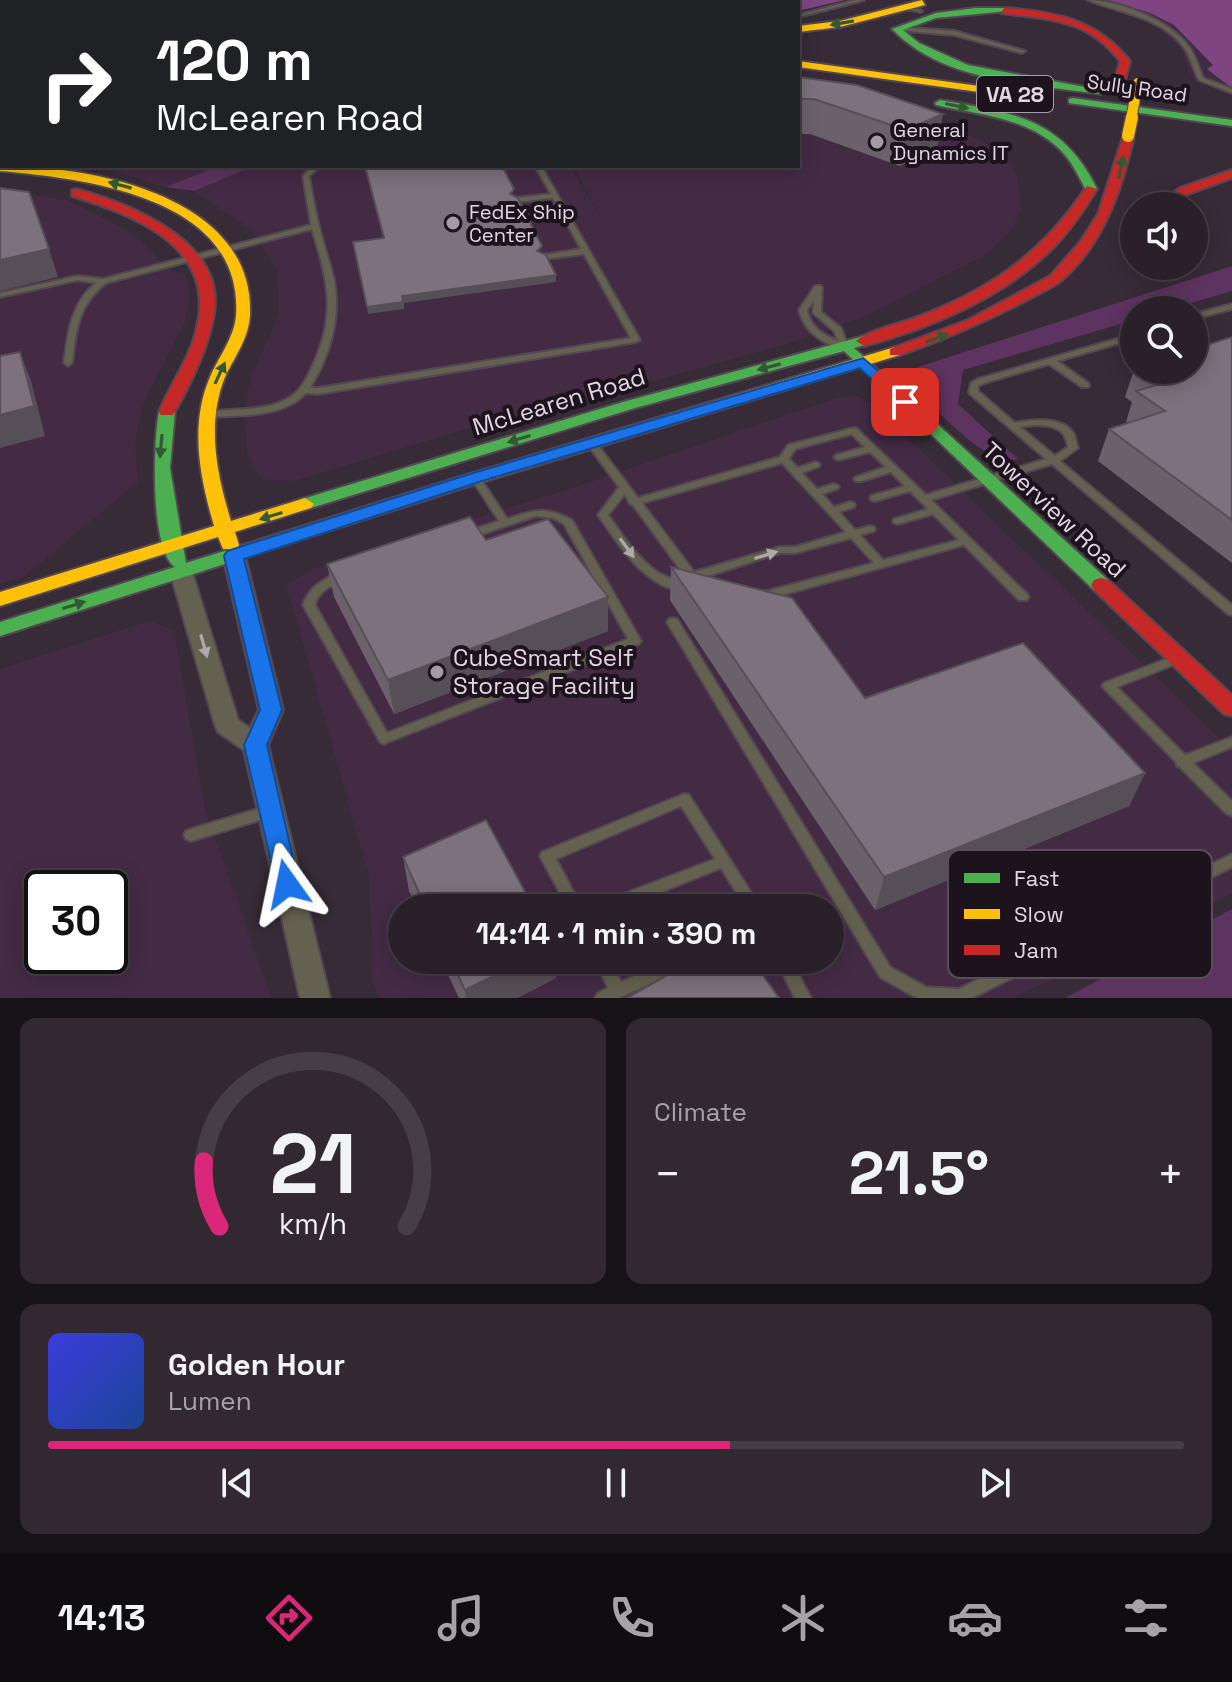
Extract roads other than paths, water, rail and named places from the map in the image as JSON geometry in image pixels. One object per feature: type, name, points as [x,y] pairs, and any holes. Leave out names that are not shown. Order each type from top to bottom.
[{"type":"main road","points":[[939,0],[913,9],[897,29],[902,39],[939,58],[1101,91]]},
{"type":"main road","points":[[1016,0],[1088,14],[1127,34],[1140,49],[1142,64],[1129,81],[1110,120]]},
{"type":"main road","points":[[800,29],[961,3],[999,4],[1075,17],[1101,28],[1122,48],[1129,81],[1128,136],[1114,201],[1104,226],[1055,279]]},
{"type":"main road","name":"Sully Road","points":[[800,51],[1232,108]]},
{"type":"main road","name":"Sully Road","points":[[800,64],[1232,123]]},
{"type":"main road","points":[[800,74],[987,112],[1042,131],[1067,145],[1082,161],[1091,189]]},
{"type":"main road","name":"McLearen Road","points":[[0,599],[629,405],[844,346],[942,312],[1024,268],[1069,230],[1091,189],[1099,161]]},
{"type":"main road","points":[[16,168],[81,172],[127,186],[203,227],[237,261],[243,279],[244,314],[216,380],[207,414],[207,461],[234,556]]},
{"type":"main road","points":[[1182,192],[1232,174]]},
{"type":"main road","points":[[0,182],[69,191],[119,205],[165,229],[192,258],[202,275],[208,305],[204,330],[170,399],[163,427],[161,478],[181,572]]},
{"type":"main road","points":[[1055,279],[1108,243]]},
{"type":"main road","name":"McLearen Road","points":[[0,629],[476,478],[863,363],[973,323],[1055,279]]},
{"type":"main road","name":"Towerview Road","points":[[844,346],[1232,708]]},
{"type":"street","points":[[234,556],[271,710],[255,745],[315,998]]},
{"type":"street","points":[[181,572],[227,725],[255,745]]},
{"type":"lane","points":[[800,16],[862,0]]},
{"type":"lane","points":[[1090,0],[1133,13],[1171,31],[1189,51],[1201,79],[1232,91]]},
{"type":"lane","points":[[897,29],[954,33],[1022,51]]},
{"type":"lane","points":[[207,414],[275,407],[295,398],[304,390],[331,334],[335,312],[306,176],[315,168]]},
{"type":"lane","points":[[304,390],[350,386],[636,340],[539,168]]},
{"type":"lane","points":[[516,200],[555,196]]},
{"type":"lane","points":[[68,363],[75,315],[93,288],[103,281],[315,226]]},
{"type":"lane","points":[[544,257],[586,251]]},
{"type":"lane","points":[[0,295],[78,278],[103,281]]},
{"type":"lane","points":[[818,288],[817,313],[838,330],[844,346],[820,337],[805,321],[803,310],[818,288]]},
{"type":"lane","points":[[1208,313],[1232,306]]},
{"type":"lane","points":[[1120,340],[974,385],[976,396],[1232,611]]},
{"type":"lane","points":[[1051,361],[1085,385]]},
{"type":"lane","points":[[924,499],[1067,455],[1073,448],[1073,438],[1065,430],[1036,421],[1012,426]]},
{"type":"lane","points":[[634,502],[784,459],[791,447],[854,431],[1023,597]]},
{"type":"lane","points":[[593,445],[692,577]]},
{"type":"lane","points":[[839,457],[872,448]]},
{"type":"lane","points":[[784,459],[881,564]]},
{"type":"lane","points":[[796,472],[815,465]]},
{"type":"lane","points":[[859,479],[893,468]]},
{"type":"lane","points":[[476,478],[505,523]]},
{"type":"lane","points":[[816,493],[834,487]]},
{"type":"lane","points":[[875,498],[912,487]]},
{"type":"lane","points":[[624,488],[603,515],[643,570],[661,581],[702,591]]},
{"type":"lane","points":[[831,511],[850,505]]},
{"type":"lane","points":[[898,521],[935,510]]},
{"type":"lane","points":[[535,513],[568,522],[635,641],[384,739],[309,605],[311,598],[323,584],[335,579],[505,523],[535,513]]},
{"type":"lane","points":[[692,577],[780,550],[870,529]]},
{"type":"lane","points":[[746,598],[966,541]]},
{"type":"lane","points":[[687,589],[692,577]]},
{"type":"lane","points":[[673,622],[885,972],[924,994],[960,996],[996,978]]},
{"type":"lane","points":[[1178,659],[1108,686],[1232,810]]},
{"type":"lane","points":[[1182,762],[1232,742]]},
{"type":"lane","points":[[567,894],[547,856],[684,799],[745,894]]},
{"type":"lane","points":[[191,835],[270,811]]},
{"type":"lane","points":[[1212,870],[1232,860]]},
{"type":"lane","points":[[640,894],[724,861]]},
{"type":"lane","points":[[606,974],[611,994],[655,974]]},
{"type":"lane","points":[[790,974],[803,998]]},
{"type":"place","name":"General Dynamics IT","points":[[877,142]]},
{"type":"place","name":"FedEx Ship Center","points":[[453,223]]},
{"type":"place","name":"CubeSmart Self Storage Facility","points":[[437,672]]}]
